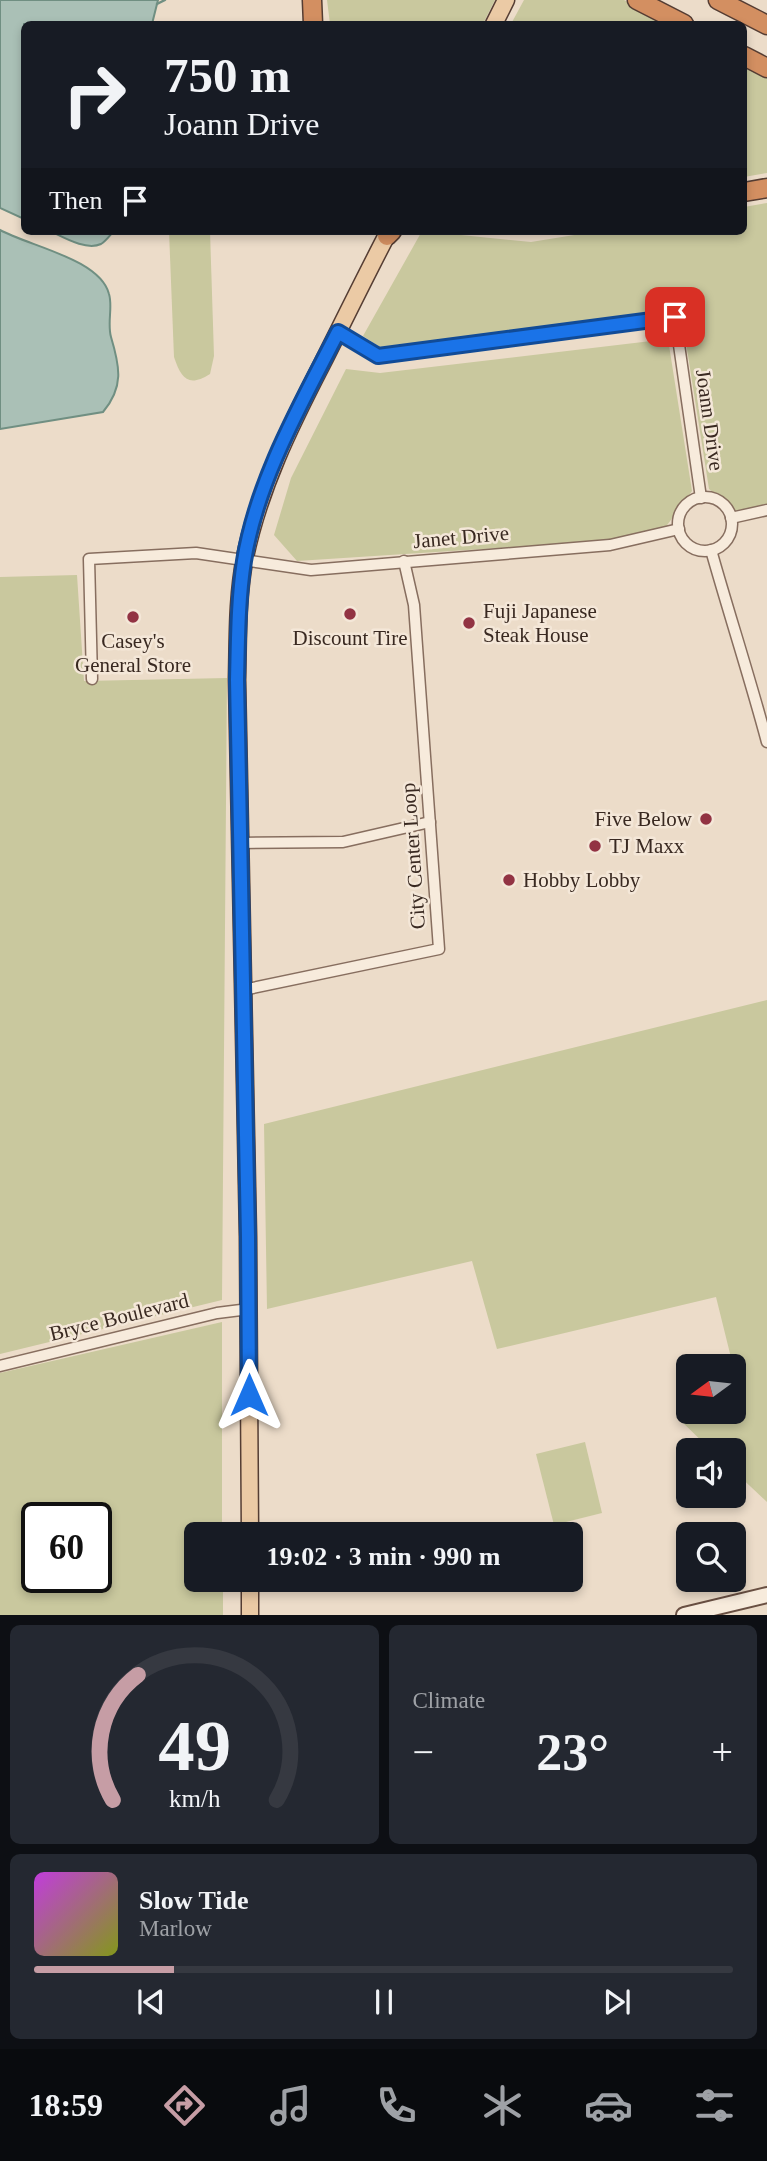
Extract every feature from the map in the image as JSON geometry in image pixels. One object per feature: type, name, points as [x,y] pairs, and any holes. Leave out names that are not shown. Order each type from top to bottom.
[{"type":"highway","points":[[312,0],[313,21]]},
{"type":"highway","points":[[637,0],[678,21]]},
{"type":"highway","points":[[718,0],[767,25]]},
{"type":"highway","points":[[747,58],[767,68]]},
{"type":"highway","points":[[747,191],[767,188]]},
{"type":"main road","points":[[496,21],[506,1]]},
{"type":"main road","points":[[250,1522],[249,1309],[237,680],[244,561],[269,475],[387,235]]},
{"type":"main road","points":[[250,1592],[250,1615]]},
{"type":"street","name":"Joann Drive","points":[[338,332],[378,356],[675,317],[701,498]]},
{"type":"street","points":[[701,498],[715,499],[722,503],[731,518],[729,536],[724,543],[711,550],[698,550],[690,546],[683,540],[679,530],[680,514],[684,507],[701,498]]},
{"type":"street","points":[[731,518],[767,510]]},
{"type":"street","name":"Janet Drive","points":[[92,678],[89,559],[196,553],[311,570],[610,545],[679,530]]},
{"type":"street","points":[[711,550],[730,619],[745,659],[767,742]]},
{"type":"street","name":"City Center Loop","points":[[243,990],[439,949],[414,605],[404,561]]},
{"type":"street","points":[[240,843],[343,842],[430,822]]},
{"type":"street","name":"Bryce Boulevard","points":[[0,1366],[217,1313],[249,1309]]},
{"type":"street","points":[[684,1615],[767,1595]]},
{"type":"green space","points":[[327,0],[495,0],[484,21],[330,21]]},
{"type":"green space","points":[[524,0],[624,0],[665,21],[513,21]]},
{"type":"green space","points":[[747,64],[767,75],[767,173],[747,176]]},
{"type":"green space","points":[[767,203],[767,504],[735,511],[709,489],[681,311],[383,349],[363,336],[420,235],[462,235],[531,242],[574,235],[747,235],[747,206]]},
{"type":"green space","points":[[169,235],[210,235],[214,356],[210,374],[196,380],[186,379],[174,357]]},
{"type":"green space","points":[[668,339],[692,491],[665,528],[608,541],[297,561],[274,535],[291,478],[346,369],[380,373]]},
{"type":"green space","points":[[77,575],[84,681],[227,678],[222,1300],[0,1354],[0,577]]},
{"type":"green space","points":[[767,1000],[767,1502],[746,1482],[746,1438],[699,1438],[684,1424],[746,1424],[746,1354],[730,1354],[716,1297],[497,1349],[472,1261],[267,1309],[264,1124]]},
{"type":"green space","points":[[222,1322],[222,1522],[184,1522],[184,1592],[223,1592],[223,1615],[0,1615],[0,1373]]},
{"type":"green space","points":[[585,1442],[602,1513],[566,1522],[553,1522],[536,1454]]},
{"type":"shaded area","points":[[0,0],[158,0],[153,21],[21,21],[21,218],[0,208]]},
{"type":"shaded area","points":[[0,230],[78,263],[92,271],[103,282],[110,299],[110,332],[117,358],[118,376],[114,394],[103,412],[0,429]]},
{"type":"shaded area","points":[[59,235],[110,235],[95,246]]},
{"type":"waterway","points":[[157,4],[165,0]]},
{"type":"place","name":"Discount Tire","points":[[350,614]]},
{"type":"place","name":"Casey's General Store","points":[[133,617]]},
{"type":"place","name":"Fuji Japanese Steak House","points":[[469,623]]},
{"type":"place","name":"Five Below","points":[[706,819]]},
{"type":"place","name":"TJ Maxx","points":[[595,846]]},
{"type":"place","name":"Hobby Lobby","points":[[509,880]]},
{"type":"route","points":[[249,1395],[237,680],[244,561],[269,475],[338,332],[378,356],[675,317]]}]
